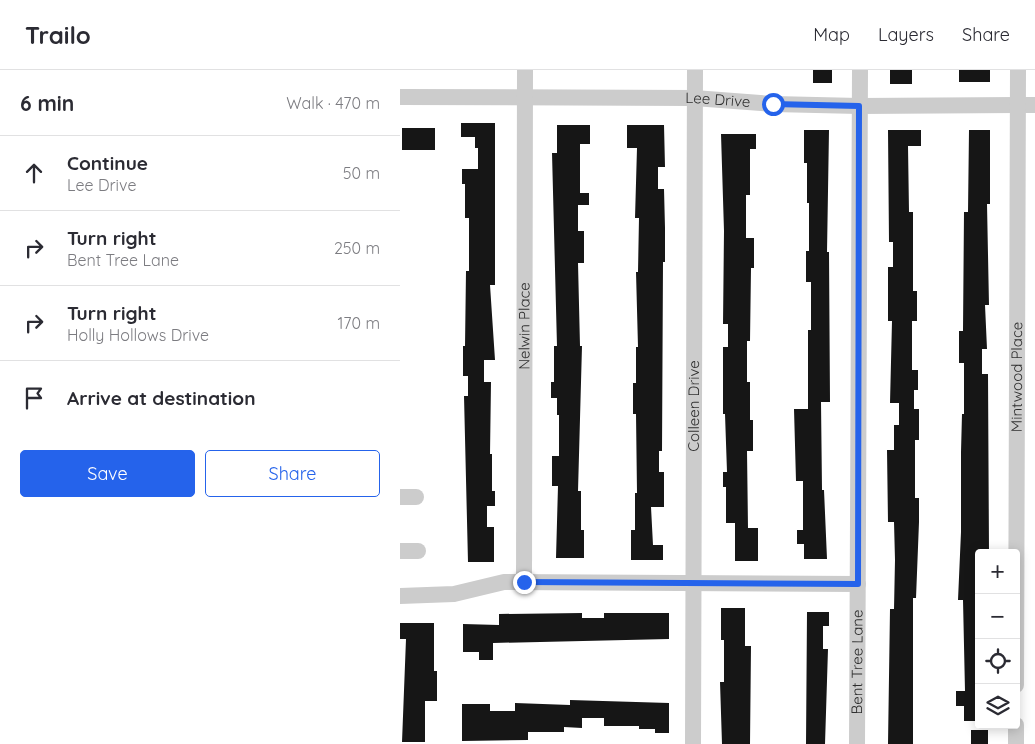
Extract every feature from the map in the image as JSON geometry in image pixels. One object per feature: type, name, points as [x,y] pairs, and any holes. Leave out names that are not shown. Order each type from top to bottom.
[{"type":"street","name":"Nelwin Place","points":[[524,582],[525,70]]},
{"type":"street","name":"Colleen Drive","points":[[693,744],[695,584],[695,70]]},
{"type":"street","name":"Bent Tree Lane","points":[[857,744],[860,70]]},
{"type":"street","name":"Mintwood Place","points":[[1016,684],[1027,105],[1018,70]]},
{"type":"street","name":"Lee Drive","points":[[400,97],[694,98],[773,104],[859,106],[1027,105]]},
{"type":"street","points":[[400,551],[418,550]]},
{"type":"street","points":[[400,596],[454,594],[484,585],[524,582],[858,584]]},
{"type":"street","points":[[1016,729],[1016,744]]},
{"type":"building","points":[[813,70],[832,70],[832,83],[813,83]]},
{"type":"building","points":[[890,70],[912,70],[912,84],[890,84]]},
{"type":"building","points":[[959,70],[990,70],[990,82],[959,82]]},
{"type":"building","points":[[461,123],[495,123],[495,285],[490,285],[495,360],[484,360],[484,382],[491,382],[490,454],[492,454],[492,491],[495,491],[495,506],[487,506],[487,527],[494,527],[494,562],[468,562],[464,396],[468,396],[468,376],[463,376],[463,346],[465,346],[466,271],[469,271],[469,218],[465,218],[465,184],[462,184],[462,169],[478,169],[478,148],[475,148],[475,137],[461,137]]},
{"type":"building","points":[[557,125],[590,125],[590,144],[580,144],[580,193],[589,193],[589,205],[578,205],[578,231],[584,231],[584,263],[578,263],[580,346],[582,346],[578,491],[581,491],[581,530],[584,530],[584,558],[556,558],[558,486],[552,486],[552,456],[559,456],[559,415],[557,415],[557,398],[551,398],[551,382],[554,382],[554,346],[557,346],[552,153],[557,153]]},
{"type":"building","points":[[627,125],[664,125],[665,167],[658,167],[658,189],[664,189],[665,228],[665,262],[663,262],[662,451],[659,451],[659,472],[664,472],[664,507],[651,507],[653,545],[663,545],[663,560],[631,560],[631,530],[635,530],[635,493],[637,493],[636,414],[633,414],[633,383],[636,383],[636,347],[638,347],[636,272],[638,272],[639,218],[635,218],[637,148],[627,148]]},
{"type":"building","points":[[402,128],[435,128],[435,150],[402,150]]},
{"type":"building","points":[[804,130],[829,130],[827,252],[829,252],[830,402],[821,402],[822,490],[824,490],[827,559],[804,559],[804,544],[797,544],[797,530],[803,530],[803,481],[796,481],[794,409],[808,409],[808,330],[811,330],[811,282],[806,282],[806,251],[809,251],[809,203],[807,203],[807,163],[804,163]]},
{"type":"building","points":[[888,130],[921,130],[921,146],[908,146],[909,212],[913,212],[913,291],[917,291],[917,321],[912,321],[912,370],[918,370],[918,390],[914,390],[914,409],[919,409],[919,440],[915,440],[915,498],[919,498],[919,522],[916,598],[913,598],[913,744],[888,744],[890,609],[894,609],[895,560],[894,522],[888,522],[887,450],[894,450],[894,425],[899,425],[899,403],[890,403],[892,321],[888,321],[888,267],[893,267],[893,242],[889,242]]},
{"type":"building","points":[[969,130],[990,130],[990,204],[987,204],[989,305],[985,305],[987,349],[982,349],[982,374],[988,374],[989,549],[975,549],[975,721],[964,721],[964,706],[956,706],[956,691],[965,691],[963,600],[958,600],[961,532],[962,414],[964,414],[964,363],[959,363],[959,331],[963,331],[964,212],[968,212]]},
{"type":"building","points":[[721,134],[756,134],[756,149],[750,149],[750,195],[746,195],[746,238],[754,238],[754,268],[751,268],[750,341],[747,341],[747,382],[750,382],[750,420],[753,420],[753,451],[747,451],[748,528],[758,528],[758,561],[735,561],[735,523],[726,523],[726,487],[723,487],[723,472],[727,472],[725,414],[723,414],[723,347],[728,347],[728,324],[723,324],[724,231]]},
{"type":"building","points":[[721,608],[745,608],[745,646],[751,646],[750,744],[722,744],[720,682],[724,682],[724,640],[721,640]]},
{"type":"building","points":[[807,612],[829,612],[829,626],[823,626],[823,649],[828,649],[825,744],[806,744]]},
{"type":"building","points":[[582,613],[582,618],[604,618],[604,613],[669,613],[669,639],[493,643],[493,660],[479,660],[479,652],[463,652],[463,624],[499,625],[499,614]]},
{"type":"building","points":[[400,623],[434,623],[434,671],[437,671],[437,701],[425,701],[425,742],[402,742],[406,639],[400,639]]},
{"type":"building","points":[[570,700],[669,703],[669,733],[655,733],[655,729],[639,729],[639,726],[604,726],[604,718],[582,718],[582,728],[564,727],[564,732],[528,732],[528,740],[462,741],[462,704],[490,704],[490,711],[515,711],[515,703],[570,705]]},
{"type":"building","points":[[971,730],[988,730],[988,744],[971,744]]},
{"type":"route","points":[[524,582],[858,584],[859,106],[773,104]]}]
